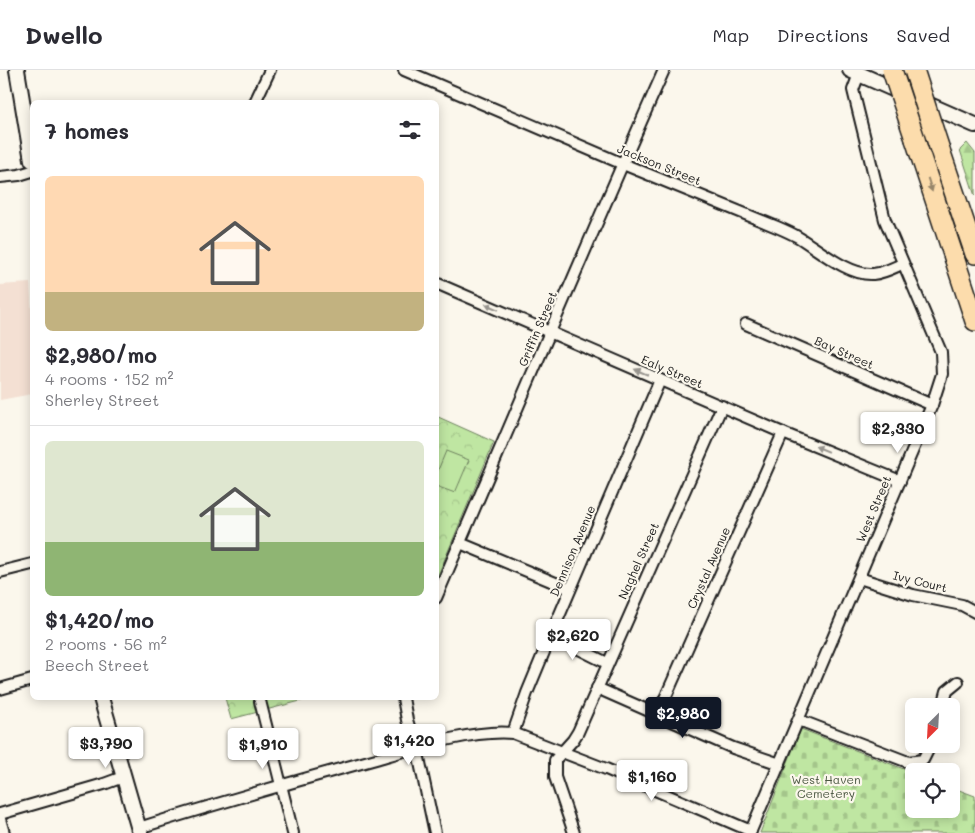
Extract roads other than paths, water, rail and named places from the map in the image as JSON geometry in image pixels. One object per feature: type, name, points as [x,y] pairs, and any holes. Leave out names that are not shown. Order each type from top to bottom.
[{"type":"highway","points":[[892,70],[975,321]]},
{"type":"highway","points":[[914,70],[975,254]]},
{"type":"main road","points":[[18,70],[30,129]]},
{"type":"main road","points":[[854,72],[975,125]]},
{"type":"main road","points":[[102,700],[139,831]]},
{"type":"street","points":[[256,100],[270,70]]},
{"type":"street","name":"Jackson Street","points":[[404,70],[623,164],[777,227],[842,265],[859,272],[873,274],[884,272],[902,264]]},
{"type":"street","name":"Griffin Street","points":[[439,591],[551,333],[592,232],[664,70]]},
{"type":"street","name":"West Street","points":[[750,832],[932,404],[942,374],[941,352],[937,339],[902,264],[885,220],[853,90],[854,72]]},
{"type":"street","points":[[0,177],[30,172]]},
{"type":"street","name":"Ealy Street","points":[[439,284],[660,380],[900,480]]},
{"type":"street","name":"Bay Street","points":[[746,324],[932,404]]},
{"type":"street","name":"Dennison Avenue","points":[[513,733],[527,693],[570,589],[660,380]]},
{"type":"street","name":"Naghel Street","points":[[574,833],[554,769],[554,760],[578,732],[722,406]]},
{"type":"street","name":"Crystal Avenue","points":[[658,714],[783,432]]},
{"type":"street","points":[[460,543],[570,589]]},
{"type":"street","points":[[0,572],[30,564]]},
{"type":"street","name":"Ivy Court","points":[[859,578],[913,595],[962,605],[975,612]]},
{"type":"street","points":[[551,635],[607,663]]},
{"type":"street","points":[[0,689],[30,681]]},
{"type":"street","points":[[945,698],[947,691],[958,682]]},
{"type":"street","points":[[597,688],[732,748],[780,764]]},
{"type":"street","points":[[402,700],[416,748],[435,833]]},
{"type":"street","points":[[260,701],[293,833]]},
{"type":"street","points":[[799,720],[908,762],[924,760],[927,753]]},
{"type":"street","points":[[139,831],[280,785],[416,748],[481,735],[513,733],[657,790],[750,832]]},
{"type":"street","points":[[0,814],[123,777]]},
{"type":"street","points":[[0,819],[4,833]]},
{"type":"park label","name":"West Haven Cemetery","points":[[826,787]]}]
